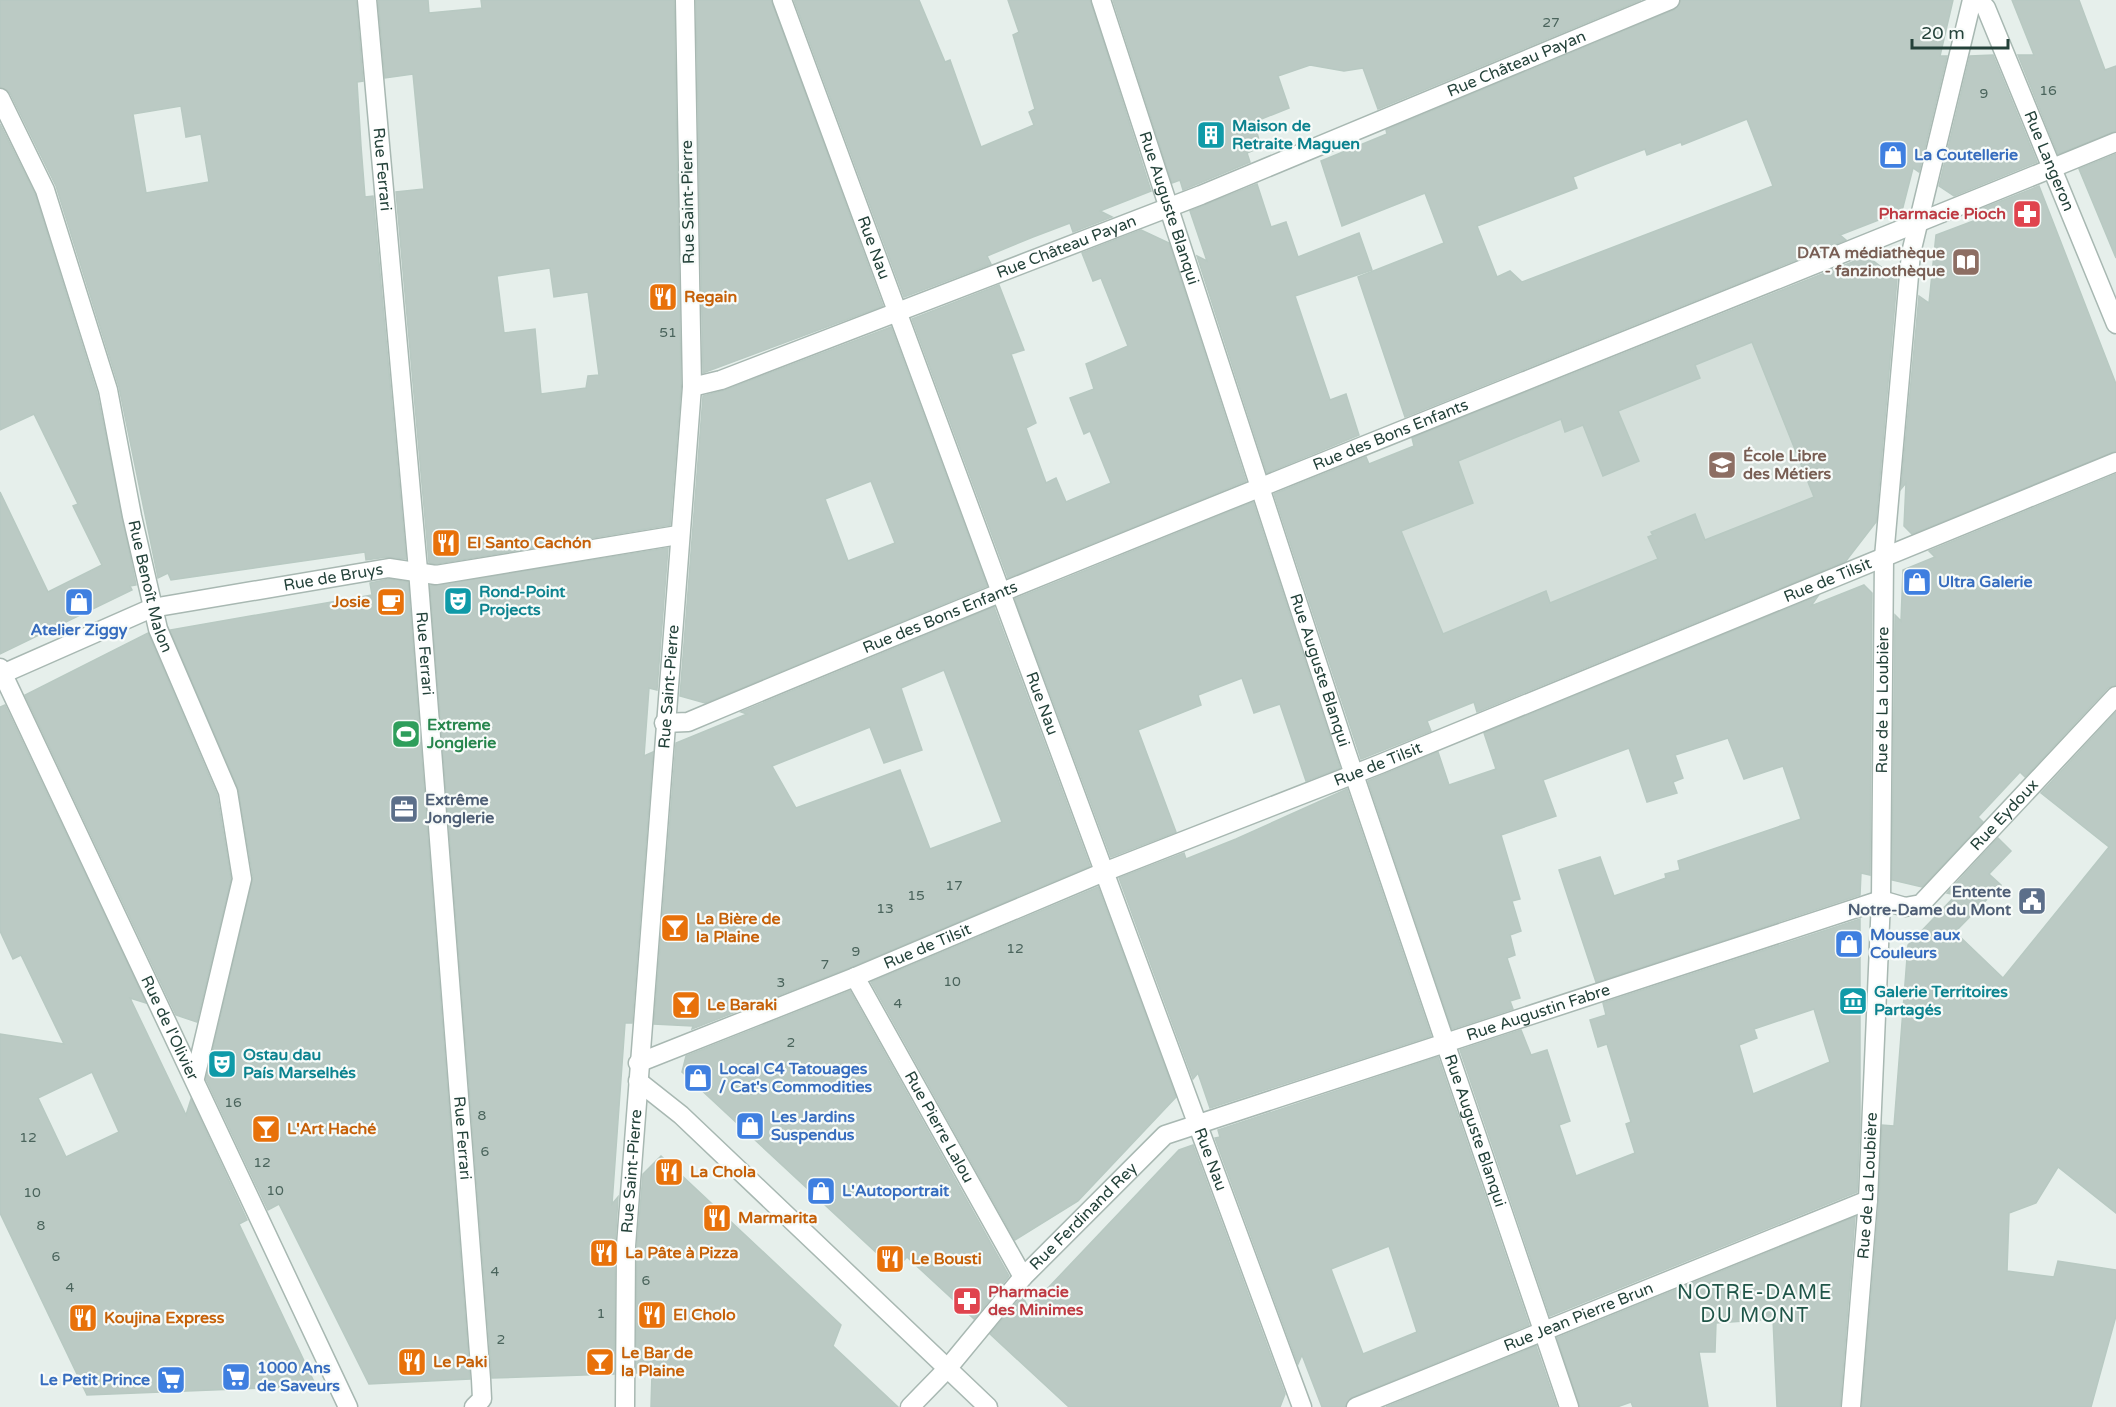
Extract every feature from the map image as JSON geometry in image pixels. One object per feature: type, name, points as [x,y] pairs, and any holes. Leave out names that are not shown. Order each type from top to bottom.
[{"type":"street","name":"Rue Ferrari","points":[[367,0],[418,570],[482,1379],[482,1399],[474,1407]]},
{"type":"street","name":"Rue Saint-Pierre","points":[[626,1407],[626,1246],[678,535],[692,387],[685,0]]},
{"type":"street","name":"Rue Nau","points":[[782,0],[1302,1407]]},
{"type":"street","name":"Rue Auguste Blanqui","points":[[1101,0],[1167,208],[1444,1044],[1569,1407]]},
{"type":"street","name":"Rue Château Payan","points":[[692,387],[721,380],[1167,208],[1670,0]]},
{"type":"street","name":"Rue de La Loubière","points":[[1851,1407],[1868,1200],[1881,900],[1884,557],[1911,253],[1972,0]]},
{"type":"street","name":"Rue Langeron","points":[[1979,0],[1986,8],[2116,324]]},
{"type":"street","name":"Rue Benoît Malon","points":[[0,98],[45,190],[108,390],[152,608],[162,639],[228,792],[242,879],[195,1078]]},
{"type":"street","name":"Rue des Bons Enfants","points":[[664,723],[688,722],[999,592],[1918,224],[2116,142]]},
{"type":"street","name":"Rue de Tilsit","points":[[638,1072],[1104,872],[1355,774],[2116,462]]},
{"type":"street","name":"Rue de Bruys","points":[[1,672],[152,608],[389,568],[418,570],[436,575],[678,535]]},
{"type":"street","name":"Rue de l'Olivier","points":[[1,672],[195,1078],[348,1407]]},
{"type":"street","name":"Rue Eydoux","points":[[1881,900],[1905,907],[1921,904],[2116,696]]},
{"type":"street","name":"Rue Augustin Fabre","points":[[1197,1124],[1881,900]]},
{"type":"street","name":"Rue Pierre Lalou","points":[[855,977],[1023,1277]]},
{"type":"street","points":[[638,1072],[988,1407]]},
{"type":"street","name":"Rue Ferdinand Rey","points":[[910,1407],[947,1369],[1023,1277],[1165,1135],[1197,1124]]},
{"type":"street","name":"Rue Jean Pierre Brun","points":[[1356,1407],[1868,1200]]},
{"type":"shaded area","points":[[1875,262],[1894,277],[1867,533],[1369,744],[1286,497]]},
{"type":"building","points":[[0,0],[356,0],[363,81],[357,82],[365,197],[373,196],[406,559],[387,557],[366,560],[365,552],[171,580],[168,573],[158,578],[119,387],[56,186],[10,93],[0,87]],"holes":[[[181,106],[186,137],[201,134],[209,182],[146,193],[133,114]]]},
{"type":"building","points":[[378,0],[428,0],[429,13],[482,8],[481,0],[674,0],[681,387],[670,525],[436,564],[429,563],[396,192],[424,189],[413,74],[385,78]],"holes":[[[550,268],[554,297],[588,292],[599,375],[588,376],[586,388],[541,394],[535,329],[504,333],[497,276]]]},
{"type":"building","points":[[696,0],[771,0],[883,306],[703,373]]},
{"type":"building","points":[[794,0],[919,0],[945,62],[950,60],[981,147],[1034,125],[1029,112],[1035,109],[1013,35],[1019,32],[1008,0],[1090,0],[1151,191],[1100,211],[1112,217],[1073,232],[1070,223],[1033,237],[987,256],[991,264],[904,297]]},
{"type":"building","points":[[1113,0],[1641,0],[1378,109],[1363,68],[1344,71],[1310,65],[1278,76],[1289,108],[1254,122],[1261,147],[1247,153],[1250,162],[1183,190],[1180,180],[1172,183]]},
{"type":"building","points":[[1681,0],[1953,0],[1940,56],[1947,56],[1919,172],[1913,168],[1902,211],[1840,235],[1846,240],[1405,417],[1358,277],[1444,243],[1425,193],[1342,226],[1321,161],[1387,134],[1386,130],[1674,10]],"holes":[[[1747,119],[1773,186],[1522,282],[1510,271],[1497,277],[1477,226],[1577,188],[1573,177],[1645,149],[1647,155],[1681,142],[1682,145]]]},
{"type":"building","points":[[2012,0],[2079,0],[2105,70],[2116,66],[2116,131],[2058,154],[2018,55],[2034,55]]},
{"type":"building","points":[[1993,55],[2037,162],[1954,196],[1939,186],[1970,56]]},
{"type":"building","points":[[0,124],[35,194],[97,393],[136,585],[130,586],[132,590],[0,654],[0,492],[48,592],[102,565],[73,506],[78,504],[34,414],[0,430]]},
{"type":"building","points":[[2116,154],[2116,258],[2079,169]]},
{"type":"building","points":[[1257,184],[1271,227],[1286,222],[1298,257],[1359,233],[1372,270],[1295,296],[1330,400],[1346,394],[1359,435],[1267,473],[1197,256],[1207,261],[1190,211]]},
{"type":"building","points":[[2039,186],[2116,384],[2116,451],[1912,534],[1904,526],[1906,483],[1901,489],[1919,296],[1929,303],[1936,235],[1984,217],[1976,211]]},
{"type":"building","points":[[1141,230],[1169,243],[1246,481],[1008,578],[912,319],[999,285],[1024,350],[1011,354],[1036,423],[1026,428],[1046,483],[1056,478],[1066,502],[1111,483],[1090,431],[1084,434],[1070,398],[1094,389],[1086,364],[1128,346],[1101,278],[1093,281],[1082,253]]},
{"type":"building","points":[[1867,256],[1897,279],[1876,522],[1846,561],[1477,712],[1474,702],[1427,721],[1431,731],[1361,759],[1274,494],[1366,457],[1369,464],[1414,446],[1412,438]],"holes":[[[1752,342],[1814,497],[1705,540],[1695,514],[1651,532],[1653,535],[1648,537],[1658,559],[1550,603],[1546,591],[1443,634],[1401,531],[1473,503],[1458,461],[1561,419],[1565,432],[1583,425],[1603,476],[1639,461],[1618,411],[1700,378],[1695,365]]]},
{"type":"building","points":[[891,327],[987,586],[705,703],[680,696],[703,396],[725,390]],"holes":[[[871,481],[895,543],[848,561],[825,499]]]},
{"type":"building","points":[[2116,474],[2116,685],[2108,688],[2025,777],[2020,772],[1978,817],[1983,822],[1922,887],[1892,880],[1895,615],[1901,621],[1903,570],[1935,557],[1929,551]]},
{"type":"building","points":[[1253,502],[1340,768],[1306,781],[1280,704],[1254,713],[1242,678],[1198,695],[1201,705],[1138,730],[1176,832],[1111,857],[1015,599]]},
{"type":"building","points":[[668,548],[657,690],[649,688],[644,756],[653,752],[632,1023],[625,1023],[612,1204],[618,1197],[615,1246],[614,1374],[492,1378],[430,586]]},
{"type":"building","points":[[389,579],[408,582],[470,1379],[369,1384],[279,1204],[268,1210],[206,1079],[253,877],[238,788],[170,630],[372,595],[370,583]]},
{"type":"building","points":[[1864,585],[1872,593],[1870,875],[1861,873],[1860,895],[1596,982],[1559,870],[1600,857],[1614,896],[1666,878],[1665,874],[1680,870],[1678,861],[1801,819],[1783,766],[1744,779],[1728,738],[1675,755],[1683,778],[1673,782],[1677,793],[1647,802],[1629,748],[1543,780],[1556,816],[1501,835],[1520,899],[1512,901],[1521,931],[1510,935],[1515,955],[1507,958],[1520,998],[1510,1001],[1513,1009],[1452,1029],[1368,781],[1438,752],[1449,785],[1496,769],[1484,733],[1818,596],[1811,606]]},
{"type":"building","points":[[994,607],[1090,866],[851,967],[692,1029],[693,1026],[654,1024],[676,743],[747,714],[741,712]],"holes":[[[944,670],[1002,822],[930,849],[900,770],[796,808],[772,766],[870,727],[884,763],[922,750],[901,688]]]},
{"type":"building","points":[[148,633],[217,795],[231,879],[197,1022],[176,1015],[25,695]]},
{"type":"building","points":[[5,705],[146,1003],[130,998],[186,1115],[191,1099],[247,1220],[239,1224],[316,1386],[87,1395],[0,1213],[0,1034],[64,1044],[21,955],[13,959],[0,931],[0,707]],"holes":[[[92,1072],[119,1132],[66,1157],[38,1098]]]},
{"type":"building","points":[[2116,712],[2116,1213],[2058,1167],[2036,1203],[2009,1213],[2007,1271],[2054,1277],[2058,1261],[2116,1270],[2116,1316],[2091,1407],[1862,1407],[1879,1201],[1882,1125],[1894,1126],[1908,945],[1956,895],[1947,893],[1998,838],[2011,851],[1989,874],[2001,885],[1955,932],[2003,978],[2109,847],[2041,793]]},
{"type":"building","points":[[1347,789],[1431,1036],[1210,1108],[1198,1073],[1193,1079],[1119,878],[1184,853],[1186,859]]},
{"type":"building","points":[[1098,887],[1176,1097],[1078,1201],[1015,1240],[871,982]]},
{"type":"building","points":[[1860,919],[1860,1125],[1857,1192],[1550,1316],[1460,1050],[1521,1030],[1531,1055],[1547,1050],[1570,1121],[1559,1125],[1576,1176],[1635,1153],[1626,1124],[1631,1122],[1607,1044],[1598,1047],[1590,1020],[1606,1015],[1603,1003]],"holes":[[[1814,1009],[1830,1062],[1753,1094],[1739,1045],[1757,1038],[1754,1029]]]},
{"type":"building","points":[[850,991],[1009,1276],[974,1319],[907,1257],[895,1270],[682,1072],[686,1056]]},
{"type":"building","points":[[1438,1057],[1529,1325],[1352,1397],[1345,1407],[1322,1407],[1302,1355],[1298,1364],[1215,1138],[1220,1137],[1218,1130]],"holes":[[[1389,1246],[1417,1332],[1363,1354],[1331,1269]]]},
{"type":"building","points":[[1193,1145],[1285,1394],[1280,1407],[1069,1407],[990,1334],[1022,1296],[1029,1308],[1179,1150]]},
{"type":"building","points":[[661,1156],[841,1325],[833,1346],[898,1407],[651,1407],[652,1373],[636,1373],[637,1246],[643,1174]]},
{"type":"building","points":[[1855,1217],[1840,1407],[1777,1407],[1773,1319],[1716,1323],[1715,1352],[1699,1352],[1708,1407],[1633,1407],[1631,1402],[1617,1407],[1580,1407],[1557,1338]]},
{"type":"building","points":[[1536,1346],[1557,1407],[1386,1407]]},
{"type":"place","name":"Maison de Retraite Maguen","points":[[1211,135]]},
{"type":"place","name":"La Coutellerie","points":[[1893,155]]},
{"type":"place","name":"Pharmacie Pioch","points":[[2027,214]]},
{"type":"place","name":"DATA médiathèque - fanzinothèque","points":[[1966,262]]},
{"type":"place","name":"Regain","points":[[663,297]]},
{"type":"place","name":"École Libre des Métiers","points":[[1722,465]]},
{"type":"place","name":"El Santo Cachón","points":[[446,543]]},
{"type":"place","name":"Ultra Galerie","points":[[1917,582]]},
{"type":"place","name":"Rond-Point Projects","points":[[458,601]]},
{"type":"place","name":"Atelier Ziggy","points":[[79,602]]},
{"type":"place","name":"Josie","points":[[391,602]]},
{"type":"place","name":"Extreme Jonglerie","points":[[406,734]]},
{"type":"place","name":"Extrême Jonglerie","points":[[404,809]]},
{"type":"place","name":"Entente Notre-Dame du Mont","points":[[2032,901]]},
{"type":"place","name":"La Bière de la Plaine","points":[[675,928]]},
{"type":"place","name":"Mousse aux Couleurs","points":[[1849,944]]},
{"type":"place","name":"Galerie Territoires Partagés","points":[[1853,1001]]},
{"type":"place","name":"Le Baraki","points":[[686,1005]]},
{"type":"place","name":"Ostau dau País Marselhés","points":[[222,1064]]},
{"type":"place","name":"Local C4 Tatouages / Cat's Commodities","points":[[698,1078]]},
{"type":"place","name":"Les Jardins Suspendus","points":[[750,1126]]},
{"type":"place","name":"L'Art Haché","points":[[266,1129]]},
{"type":"place","name":"La Chola","points":[[669,1172]]},
{"type":"place","name":"L'Autoportrait","points":[[821,1191]]},
{"type":"place","name":"Marmarita","points":[[717,1218]]},
{"type":"place","name":"La Pâte à Pizza","points":[[604,1253]]},
{"type":"place","name":"Le Bousti","points":[[890,1259]]},
{"type":"place","name":"Pharmacie des Minimes","points":[[967,1301]]},
{"type":"place","name":"El Cholo","points":[[652,1315]]},
{"type":"place","name":"Koujina Express","points":[[83,1318]]},
{"type":"place","name":"Le Paki","points":[[412,1362]]},
{"type":"place","name":"Le Bar de la Plaine","points":[[600,1362]]},
{"type":"place","name":"1000 Ans de Saveurs","points":[[236,1377]]},
{"type":"place","name":"Le Petit Prince","points":[[171,1380]]},
{"type":"district","name":"NOTRE-DAME DU MONT","points":[[1755,1304]]}]
